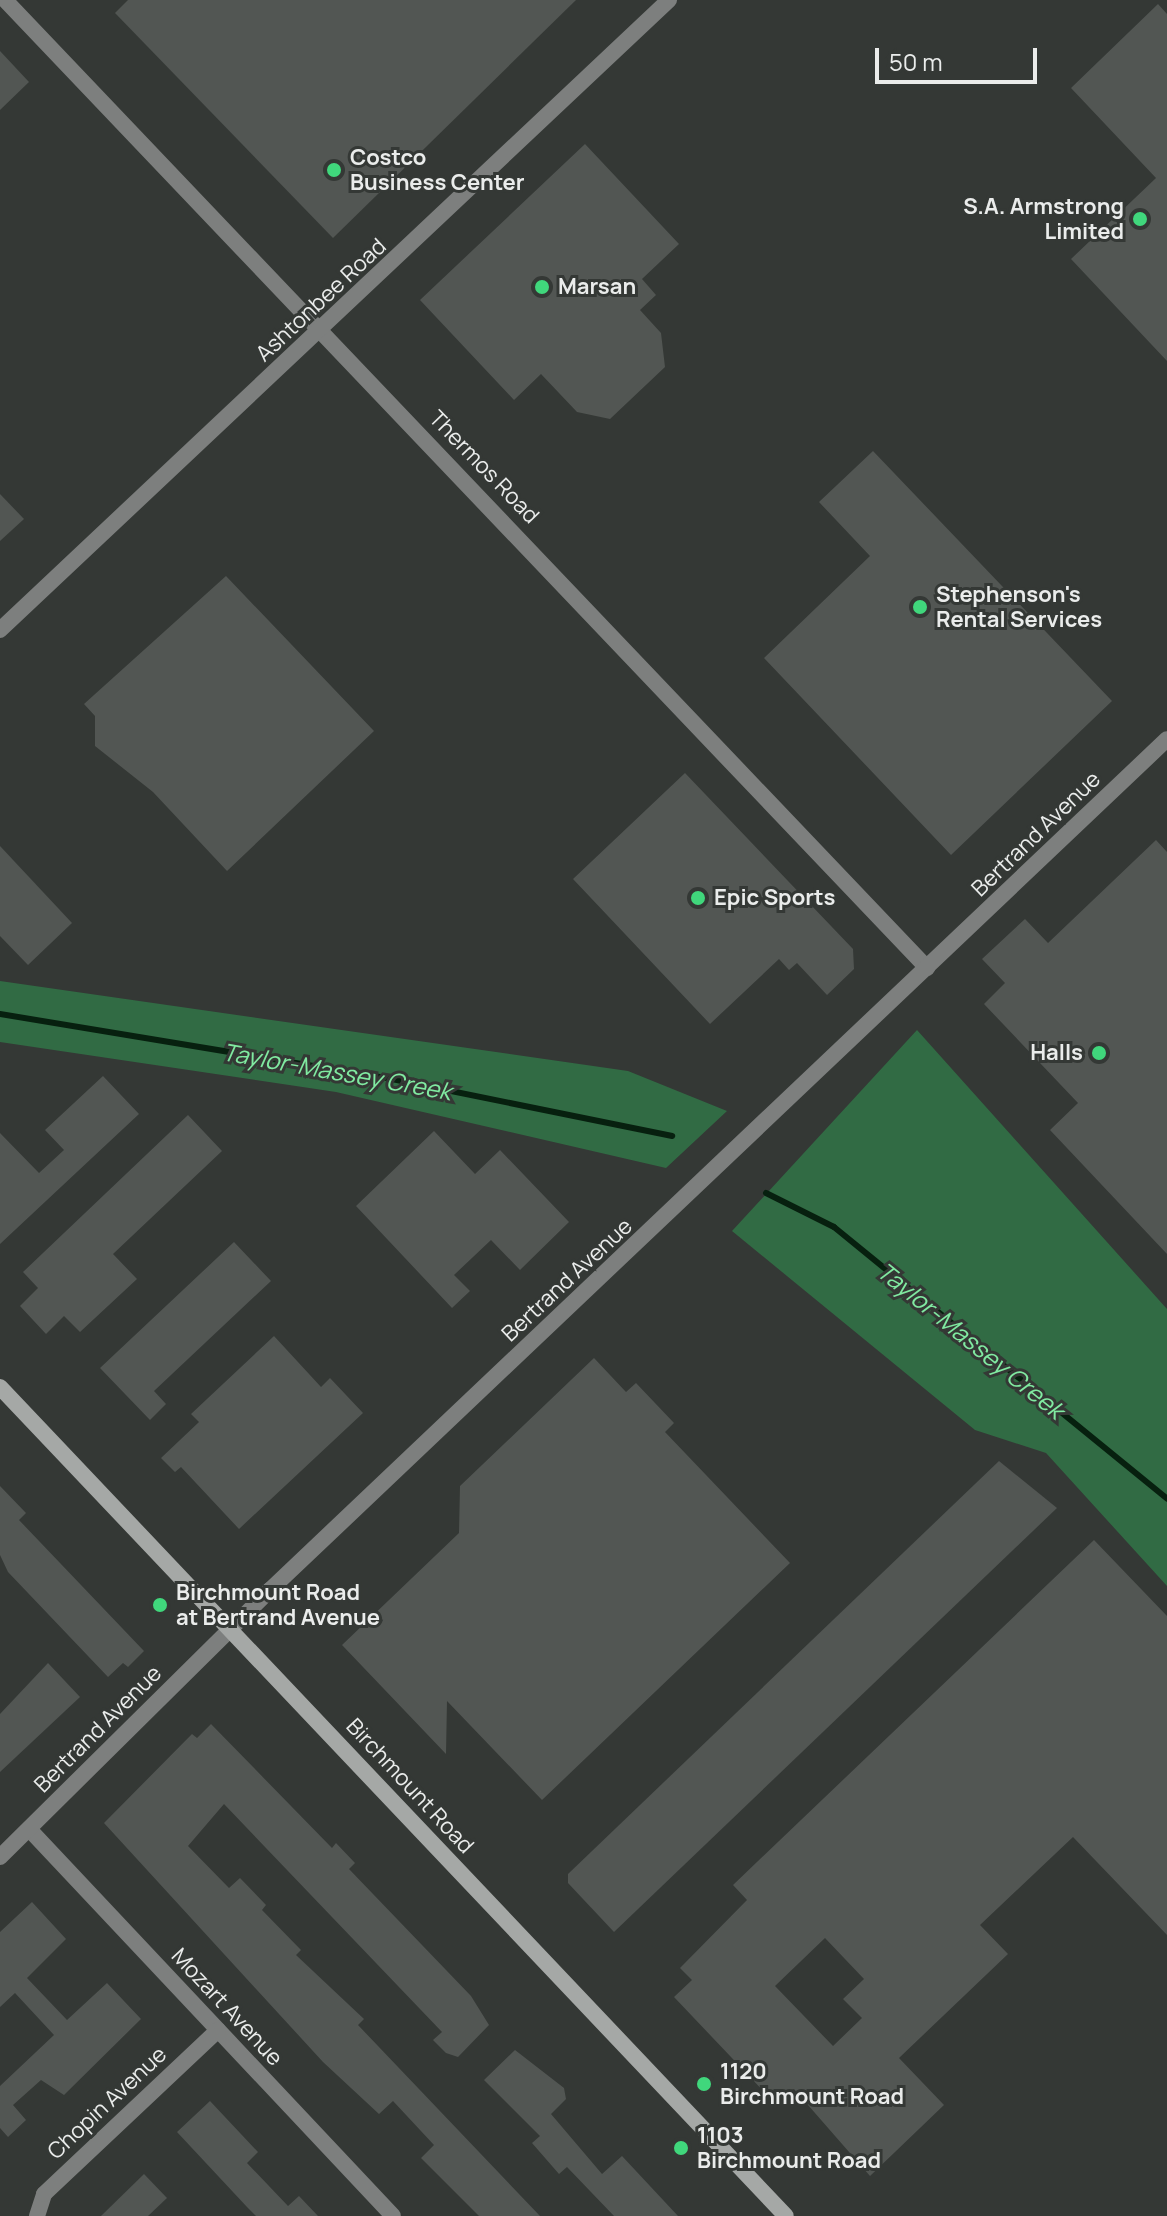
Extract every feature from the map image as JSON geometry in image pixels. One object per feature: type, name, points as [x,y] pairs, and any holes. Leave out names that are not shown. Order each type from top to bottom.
[{"type":"main road","name":"Birchmount Road","points":[[0,1387],[786,2216]]},
{"type":"street","name":"Thermos Road","points":[[5,0],[323,330],[927,968]]},
{"type":"street","name":"Ashtonbee Road","points":[[0,630],[323,330],[669,0]]},
{"type":"street","name":"Bertrand Avenue","points":[[0,1857],[230,1628],[1167,739]]},
{"type":"street","name":"Mozart Avenue","points":[[29,1829],[393,2216]]},
{"type":"street","name":"Chopin Avenue","points":[[37,2216],[44,2194],[218,2030]]},
{"type":"green space","points":[[0,981],[628,1071],[727,1111],[666,1168],[336,1092],[0,1042]]},
{"type":"green space","points":[[917,1030],[1167,1309],[1167,1586],[1046,1453],[975,1430],[732,1231]]},
{"type":"building","name":"Costco Business Center","points":[[128,0],[576,0],[333,238],[115,13]]},
{"type":"building","name":"S.A. Armstrong Limited","points":[[1158,4],[1167,14],[1167,361],[1071,259],[1156,178],[1071,88]]},
{"type":"building","points":[[0,51],[29,82],[0,110]]},
{"type":"building","name":"Marsan","points":[[585,144],[679,244],[642,279],[656,295],[640,310],[661,333],[665,367],[610,419],[577,412],[541,374],[514,400],[420,300]]},
{"type":"building","name":"Stephenson's Rental Services","points":[[873,451],[1112,701],[951,855],[764,658],[870,556],[819,502]]},
{"type":"building","points":[[0,494],[24,519],[0,541]]},
{"type":"building","points":[[226,576],[374,731],[227,871],[153,792],[95,746],[95,716],[84,704]]},
{"type":"building","name":"Epic Sports","points":[[685,773],[853,949],[854,969],[827,995],[797,963],[789,970],[779,959],[710,1024],[573,879]]},
{"type":"building","name":"Halls","points":[[1156,840],[1167,852],[1167,1254],[1050,1130],[1078,1103],[984,1004],[1005,983],[982,959],[1025,919],[1048,943]]},
{"type":"building","points":[[0,846],[72,923],[28,965],[0,936]]},
{"type":"building","points":[[103,1076],[139,1114],[0,1244],[0,1133],[39,1173],[64,1150],[45,1130]]},
{"type":"building","points":[[188,1115],[222,1151],[113,1254],[137,1279],[80,1332],[64,1316],[46,1334],[20,1306],[38,1288],[23,1272]]},
{"type":"building","points":[[434,1131],[475,1174],[500,1150],[569,1222],[520,1270],[491,1240],[454,1275],[470,1291],[452,1308],[356,1206]]},
{"type":"building","points":[[234,1242],[271,1281],[154,1391],[166,1404],[150,1420],[100,1368]]},
{"type":"building","points":[[274,1336],[321,1387],[330,1378],[363,1413],[239,1529],[181,1467],[175,1472],[161,1458],[199,1422],[191,1414]]},
{"type":"building","points":[[594,1358],[626,1392],[636,1383],[674,1423],[665,1432],[790,1563],[542,1800],[447,1701],[446,1754],[342,1645],[459,1533],[460,1486]]},
{"type":"building","points":[[999,1461],[1057,1508],[614,1932],[568,1883],[568,1874]]},
{"type":"building","points":[[0,1486],[26,1513],[19,1520],[144,1651],[128,1667],[123,1663],[108,1677],[8,1572],[0,1555]]},
{"type":"building","points":[[1094,1540],[1167,1616],[1167,1935],[1073,1837],[980,1925],[1008,1954],[899,2058],[944,2105],[870,2176],[794,2089],[768,2096],[674,1997],[692,1980],[680,1968],[747,1900],[733,1885]],"holes":[[[825,1938],[864,1979],[843,1999],[862,2018],[833,2046],[775,1986]]]},
{"type":"building","points":[[48,1663],[80,1697],[0,1772],[0,1714]]},
{"type":"building","points":[[211,1724],[332,1848],[336,1843],[355,1863],[349,1869],[471,1996],[489,2025],[458,2057],[446,2053],[433,2040],[442,2032],[224,1804],[188,1846],[229,1888],[240,1878],[266,1905],[262,1910],[301,1950],[296,1955],[364,2019],[358,2025],[540,2216],[479,2216],[421,2158],[434,2145],[393,2101],[379,2114],[323,2062],[104,1823],[192,1734],[197,1738]]},
{"type":"building","points":[[32,1902],[66,1939],[27,1978],[67,2020],[107,1983],[141,2019],[64,2095],[41,2080],[13,2105],[26,2120],[8,2137],[0,2128],[0,2086],[54,2035],[15,1993],[0,2007],[0,1932]]},
{"type":"building","points":[[515,2050],[564,2088],[566,2099],[551,2114],[602,2174],[622,2156],[678,2216],[614,2216],[567,2167],[559,2174],[532,2143],[540,2136],[484,2080]]},
{"type":"building","points":[[210,2101],[258,2152],[247,2163],[288,2206],[299,2196],[318,2216],[256,2216],[247,2207],[177,2132]]},
{"type":"building","points":[[144,2174],[167,2198],[148,2216],[101,2216]]},
{"type":"waterway","name":"Taylor-Massey Creek","points":[[0,1014],[392,1079],[672,1136]]},
{"type":"waterway","name":"Taylor-Massey Creek","points":[[766,1193],[834,1227],[1167,1499]]},
{"type":"place","name":"Costco Business Center","points":[[334,170]]},
{"type":"place","name":"S.A. Armstrong Limited","points":[[1140,219]]},
{"type":"place","name":"Marsan","points":[[542,287]]},
{"type":"place","name":"Stephenson's Rental Services","points":[[920,607]]},
{"type":"place","name":"Epic Sports","points":[[698,898]]},
{"type":"place","name":"Halls","points":[[1099,1053]]},
{"type":"place","name":"Birchmount Road at Bertrand Avenue","points":[[160,1605]]},
{"type":"place","name":"1120 Birchmount Road","points":[[704,2084]]},
{"type":"place","name":"1103 Birchmount Road","points":[[681,2148]]}]
